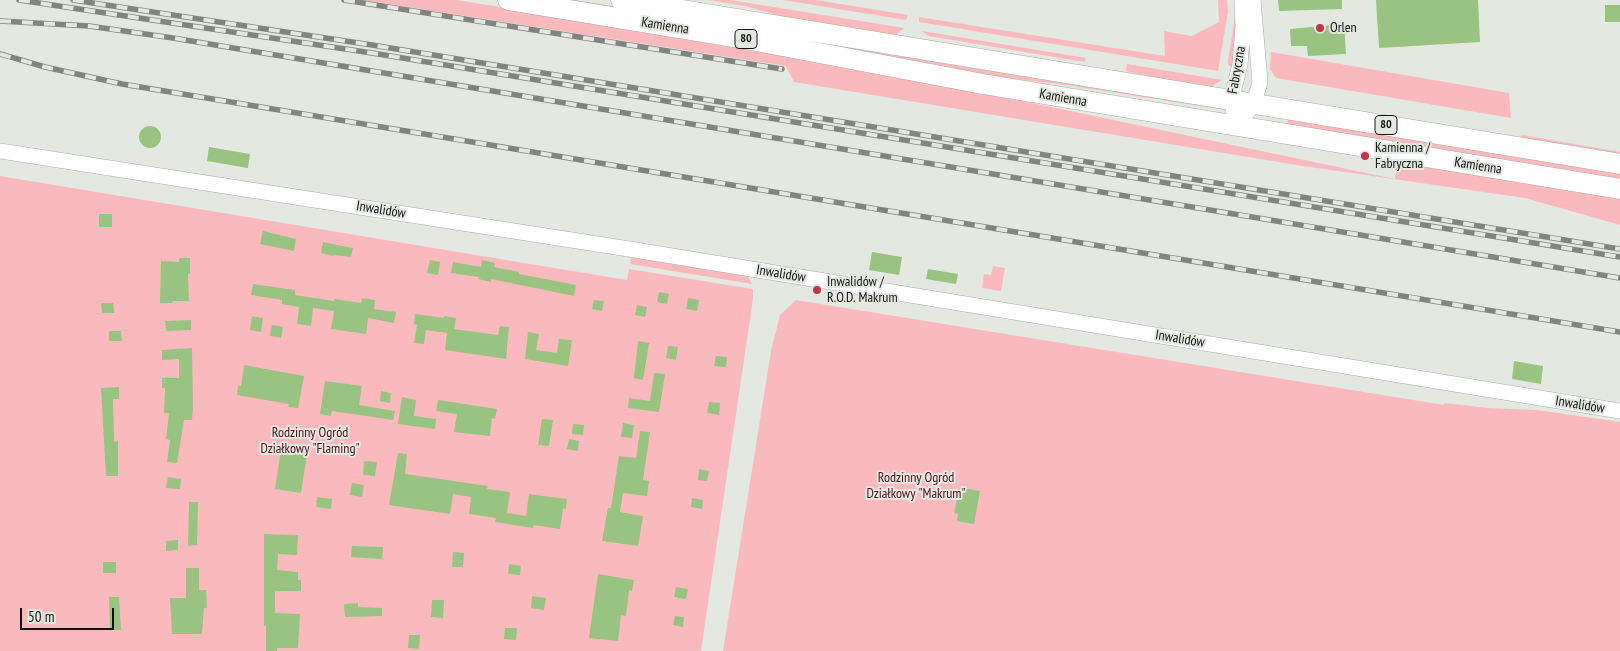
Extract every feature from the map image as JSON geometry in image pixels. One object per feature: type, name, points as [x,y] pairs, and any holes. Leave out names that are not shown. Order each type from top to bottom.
[{"type":"main road","name":"Kamienna","points":[[508,0],[751,40],[983,84],[1620,189]]},
{"type":"main road","name":"Kamienna","points":[[621,0],[1620,164]]},
{"type":"street","name":"Fabryczna","points":[[1237,126],[1232,101],[1240,64],[1243,26],[1242,0]]},
{"type":"street","name":"Fabryczna","points":[[1237,126],[1254,103],[1260,82],[1253,0]]},
{"type":"street","name":"Inwalidów","points":[[0,151],[629,249],[1620,412]]},
{"type":"green space","points":[[363,0],[457,0],[851,65],[1395,179],[1397,165],[1424,164],[1620,196],[1620,225],[1525,198],[1303,166],[794,82],[786,66]]},
{"type":"green space","points":[[547,0],[575,0],[1227,105],[1226,108],[1219,109],[1060,84],[988,76]]},
{"type":"green space","points":[[708,0],[730,0],[904,28],[896,35],[802,22],[745,6]]},
{"type":"green space","points":[[783,0],[816,0],[908,15],[906,20]]},
{"type":"green space","points":[[1218,0],[1227,0],[1228,12],[1218,71],[919,22],[919,17],[1165,56],[1164,31],[1192,36],[1219,22]]},
{"type":"green space","points":[[1235,17],[1237,17],[1232,67],[1228,65],[1228,60]]},
{"type":"green space","points":[[922,31],[1086,58],[1085,62],[929,36]]},
{"type":"green space","points":[[1271,52],[1509,93],[1511,118],[1276,78],[1270,69]]},
{"type":"green space","points":[[1127,64],[1222,80],[1212,86],[1195,87],[1126,71]]},
{"type":"green space","points":[[1288,116],[1620,171],[1620,183],[1287,128]]},
{"type":"green space","points":[[1522,135],[1620,152],[1620,156],[1520,139]]},
{"type":"green space","name":"Rodzinny Ogród Działkowy \"Flaming\"","points":[[0,176],[627,280],[629,269],[753,289],[701,651],[0,651]]},
{"type":"green space","points":[[631,259],[738,274],[748,277],[752,284],[630,264]]},
{"type":"green space","points":[[993,266],[1005,268],[1001,291],[982,288],[984,274],[991,275]]},
{"type":"green space","name":"Rodzinny Ogród Działkowy \"Makrum\"","points":[[796,300],[1444,405],[1444,403],[1488,408],[1537,410],[1620,422],[1620,651],[723,651],[771,351],[780,315]]},
{"type":"building","points":[[1278,0],[1342,0],[1342,9],[1279,11]]},
{"type":"building","points":[[1376,0],[1478,0],[1480,42],[1379,48]]},
{"type":"building","points":[[1605,5],[1620,5],[1620,22],[1605,22]]},
{"type":"building","points":[[1344,24],[1346,54],[1308,56],[1307,46],[1291,46],[1290,29]]},
{"type":"building","points":[[150,126],[158,129],[161,137],[158,145],[150,148],[142,145],[139,137],[142,129]]},
{"type":"building","points":[[209,147],[250,154],[248,168],[207,161]]},
{"type":"building","points":[[99,214],[112,214],[112,227],[99,227]]},
{"type":"building","points":[[263,231],[296,239],[294,251],[260,244]]},
{"type":"building","points":[[323,242],[353,248],[351,257],[321,253]]},
{"type":"building","points":[[872,252],[902,257],[899,275],[869,270]]},
{"type":"building","points":[[179,258],[190,258],[190,274],[188,274],[189,301],[160,303],[161,261],[179,262]]},
{"type":"building","points":[[430,260],[440,262],[438,275],[427,273]]},
{"type":"building","points":[[482,260],[495,263],[494,267],[519,272],[519,274],[576,285],[574,296],[451,273],[453,262],[481,267]]},
{"type":"building","points":[[928,269],[958,274],[956,284],[926,279]]},
{"type":"building","points":[[253,284],[295,290],[295,295],[334,301],[334,299],[361,303],[362,298],[375,300],[374,309],[396,312],[394,323],[368,318],[366,334],[331,329],[334,311],[313,308],[311,326],[297,324],[299,307],[282,304],[282,300],[251,295]]},
{"type":"building","points":[[659,292],[669,294],[667,304],[657,302]]},
{"type":"building","points":[[688,298],[699,300],[697,311],[686,309]]},
{"type":"building","points":[[594,300],[604,301],[602,311],[592,309]]},
{"type":"building","points":[[101,303],[113,303],[114,313],[102,313]]},
{"type":"building","points":[[637,305],[647,307],[645,317],[635,315]]},
{"type":"building","points":[[415,314],[456,318],[454,329],[498,335],[500,326],[509,327],[506,359],[445,350],[447,333],[426,330],[424,344],[414,343],[417,325],[414,324]]},
{"type":"building","points":[[252,316],[263,318],[261,332],[250,330]]},
{"type":"building","points":[[191,320],[191,330],[166,331],[165,321]]},
{"type":"building","points":[[272,325],[283,327],[281,338],[270,336]]},
{"type":"building","points":[[109,331],[121,331],[122,341],[109,341]]},
{"type":"building","points":[[528,332],[539,334],[536,350],[557,353],[559,339],[572,340],[568,366],[525,359]]},
{"type":"building","points":[[638,341],[649,343],[643,380],[634,378]]},
{"type":"building","points":[[668,346],[678,347],[676,360],[666,358]]},
{"type":"building","points":[[192,348],[192,420],[184,420],[177,463],[167,462],[170,440],[166,439],[169,413],[164,413],[165,388],[162,388],[162,378],[179,378],[179,359],[162,360],[162,350]]},
{"type":"building","points":[[716,356],[727,357],[726,367],[714,366]]},
{"type":"building","points":[[1514,361],[1543,366],[1541,384],[1512,379]]},
{"type":"building","points":[[244,365],[304,376],[298,408],[288,407],[289,404],[237,395],[238,386],[241,386]]},
{"type":"building","points":[[654,373],[665,374],[659,412],[628,408],[629,398],[650,401]]},
{"type":"building","points":[[325,381],[362,386],[359,405],[395,411],[393,420],[332,411],[331,416],[320,414]]},
{"type":"building","points":[[119,387],[119,399],[113,399],[114,442],[118,441],[118,476],[106,476],[101,388]]},
{"type":"building","points":[[381,391],[391,393],[390,403],[380,401]]},
{"type":"building","points":[[402,397],[416,400],[414,416],[436,419],[435,429],[398,424]]},
{"type":"building","points":[[438,400],[497,409],[495,419],[492,418],[490,436],[454,432],[457,414],[436,411]]},
{"type":"building","points":[[709,402],[720,403],[719,415],[707,413]]},
{"type":"building","points":[[542,419],[553,420],[549,446],[538,445]]},
{"type":"building","points":[[623,423],[634,425],[632,438],[621,437]]},
{"type":"building","points":[[573,424],[584,425],[583,435],[572,434]]},
{"type":"building","points":[[640,431],[650,432],[643,480],[649,481],[647,496],[623,493],[620,512],[643,516],[638,546],[602,541],[608,508],[611,508],[619,456],[636,458]]},
{"type":"building","points":[[569,439],[579,441],[578,451],[567,449]]},
{"type":"building","points":[[282,443],[308,447],[301,493],[275,489]]},
{"type":"building","points":[[398,453],[407,454],[405,474],[488,486],[487,489],[510,492],[507,513],[526,516],[529,494],[567,499],[566,509],[563,508],[560,529],[534,525],[533,528],[495,522],[496,518],[469,514],[471,497],[453,494],[450,514],[389,505]]},
{"type":"building","points":[[364,461],[377,462],[375,476],[363,475]]},
{"type":"building","points":[[699,469],[709,471],[707,481],[698,480]]},
{"type":"building","points":[[168,477],[181,479],[180,489],[166,488]]},
{"type":"building","points":[[352,483],[364,485],[362,497],[350,495]]},
{"type":"building","points":[[963,488],[980,491],[974,524],[957,521],[958,514],[954,513],[958,494],[962,494]]},
{"type":"building","points":[[317,497],[332,499],[331,509],[316,507]]},
{"type":"building","points":[[692,498],[703,500],[702,509],[691,507]]},
{"type":"building","points":[[189,502],[198,502],[197,545],[188,546]]},
{"type":"building","points":[[264,534],[298,535],[297,555],[278,554],[277,570],[298,572],[298,580],[301,580],[301,591],[275,591],[275,613],[300,614],[298,648],[277,648],[277,651],[266,651],[266,626],[264,626]]},
{"type":"building","points":[[178,540],[178,550],[166,551],[166,541]]},
{"type":"building","points":[[352,546],[383,547],[382,559],[351,557]]},
{"type":"building","points":[[453,552],[464,553],[463,567],[452,567]]},
{"type":"building","points":[[103,562],[116,562],[116,573],[103,573]]},
{"type":"building","points":[[509,564],[521,566],[520,575],[508,574]]},
{"type":"building","points":[[186,568],[199,568],[199,590],[206,590],[207,608],[204,608],[202,634],[172,634],[170,598],[186,598]]},
{"type":"building","points":[[598,574],[634,580],[632,591],[629,590],[626,616],[621,615],[618,641],[589,638]]},
{"type":"building","points":[[676,587],[688,589],[686,599],[674,597]]},
{"type":"building","points":[[532,596],[546,598],[544,610],[531,608]]},
{"type":"building","points":[[109,597],[119,597],[121,630],[110,630]]},
{"type":"building","points":[[432,600],[444,600],[443,618],[431,617]]},
{"type":"building","points":[[358,603],[358,607],[382,608],[382,616],[345,617],[344,604]]},
{"type":"building","points":[[675,616],[684,617],[683,627],[673,625]]},
{"type":"building","points":[[505,628],[517,628],[516,640],[504,639]]},
{"type":"building","points":[[409,635],[420,635],[419,649],[408,648]]},
{"type":"railway","points":[[19,0],[372,53],[1620,257]]},
{"type":"railway","points":[[73,0],[372,45],[1620,249]]},
{"type":"railway","points":[[344,0],[782,69]]},
{"type":"railway","points":[[0,21],[89,26],[173,38],[1620,278]]},
{"type":"railway","points":[[0,54],[45,67],[122,84],[1620,332]]},
{"type":"place","name":"Orlen","points":[[1320,28]]},
{"type":"place","name":"Kamienna / Fabryczna","points":[[1365,156]]},
{"type":"place","name":"Inwalidów / R.O.D. Makrum","points":[[817,290]]}]
